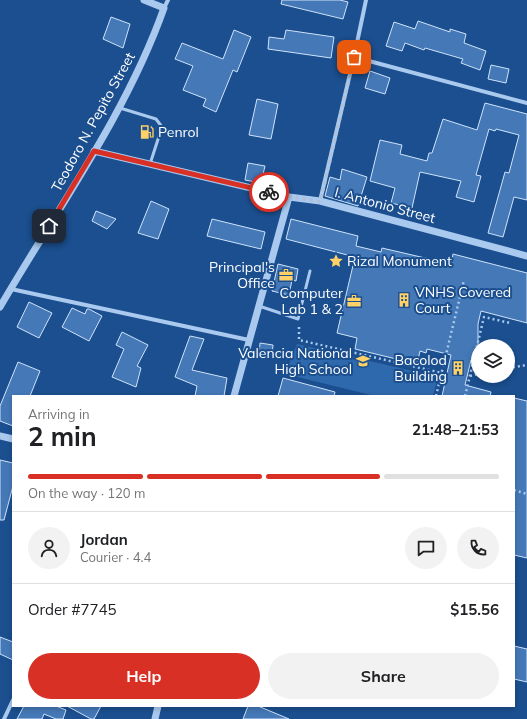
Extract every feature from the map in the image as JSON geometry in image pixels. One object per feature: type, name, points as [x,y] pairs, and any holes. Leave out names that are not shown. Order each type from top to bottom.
[{"type":"street","points":[[144,0],[164,8],[168,0]]},
{"type":"street","points":[[320,202],[366,0]]},
{"type":"street","name":"Teodoro N. Pepito Street","points":[[0,306],[94,151],[118,108],[153,38],[164,8]]},
{"type":"street","points":[[354,57],[527,103]]},
{"type":"street","name":"I. Antonio Street","points":[[94,151],[289,197],[320,202],[527,256]]},
{"type":"street","points":[[234,395],[248,340],[289,197]]},
{"type":"street","points":[[10,289],[248,340]]},
{"type":"street","points":[[0,436],[12,439]]},
{"type":"street","points":[[4,719],[12,702]]},
{"type":"street","points":[[155,719],[158,707]]},
{"type":"lane","points":[[118,108],[156,119],[162,127],[150,164]]},
{"type":"lane","points":[[258,306],[298,319],[310,271]]},
{"type":"path","points":[[436,395],[464,280]]},
{"type":"path","points":[[465,395],[484,317],[510,323]]},
{"type":"path","points":[[298,319],[299,340],[442,373]]},
{"type":"path","points":[[515,367],[527,365]]},
{"type":"path","points":[[515,490],[527,494]]},
{"type":"shaded area","points":[[297,344],[438,377],[433,395],[371,395],[285,374]]},
{"type":"building","points":[[282,0],[340,0],[348,2],[343,19],[281,4]]},
{"type":"building","points":[[111,17],[130,24],[123,48],[103,39]]},
{"type":"building","points":[[418,21],[450,32],[450,29],[466,34],[464,43],[486,51],[480,70],[461,63],[463,59],[425,48],[424,50],[405,43],[402,51],[386,46],[394,22],[415,29]]},
{"type":"building","points":[[234,30],[251,37],[237,72],[233,70],[216,112],[203,106],[206,99],[183,90],[193,66],[175,59],[182,43],[223,59]]},
{"type":"building","points":[[286,30],[334,37],[331,58],[268,49],[269,37],[284,39]]},
{"type":"building","points":[[491,65],[509,69],[506,83],[488,79]]},
{"type":"building","points":[[370,71],[390,78],[385,94],[365,88]]},
{"type":"building","points":[[257,99],[278,104],[271,139],[249,135]]},
{"type":"building","points":[[485,103],[527,114],[527,200],[514,197],[503,237],[488,233],[505,172],[509,173],[519,135],[496,129],[495,131],[489,129],[476,175],[481,176],[474,202],[456,197],[461,181],[420,172],[412,208],[391,203],[395,188],[370,181],[380,140],[402,145],[400,154],[427,161],[429,153],[432,153],[443,119],[477,130]]},
{"type":"building","points":[[248,163],[265,166],[261,183],[245,180]]},
{"type":"building","points":[[342,169],[367,177],[358,206],[325,196],[330,177],[340,180]]},
{"type":"building","points":[[151,201],[169,209],[158,239],[138,233]]},
{"type":"building","points":[[96,211],[116,219],[107,229],[92,221]]},
{"type":"building","points":[[212,219],[265,232],[261,249],[207,236]]},
{"type":"building","points":[[291,219],[358,236],[356,246],[381,252],[382,248],[451,264],[453,254],[527,273],[527,323],[481,311],[478,324],[478,339],[471,339],[471,360],[465,385],[491,392],[490,395],[442,395],[451,355],[427,349],[426,353],[420,351],[417,364],[355,349],[357,338],[337,333],[355,257],[286,239]]},
{"type":"building","name":"Principal's Office","points":[[278,264],[298,269],[296,281],[292,280],[289,295],[272,291]]},
{"type":"building","points":[[29,302],[52,313],[39,338],[17,327]]},
{"type":"building","points":[[72,308],[85,314],[87,309],[89,309],[102,316],[89,341],[62,327]]},
{"type":"building","points":[[122,332],[148,345],[137,366],[141,368],[136,387],[112,377],[124,349],[116,345]]},
{"type":"building","points":[[190,336],[204,339],[192,370],[227,378],[224,395],[195,395],[197,386],[175,377]]},
{"type":"building","points":[[260,343],[273,345],[272,356],[259,354]]},
{"type":"building","points":[[18,362],[40,371],[30,395],[12,395],[12,426],[0,421],[0,406]]},
{"type":"building","points":[[283,378],[335,392],[334,395],[278,395]]},
{"type":"building","points":[[515,398],[527,401],[527,558],[515,555]]},
{"type":"building","points":[[0,460],[12,463],[12,490],[4,520],[0,520]]},
{"type":"building","points":[[0,637],[12,642],[12,660],[0,654]]},
{"type":"building","points":[[515,646],[527,649],[527,682],[515,679]]},
{"type":"building","points":[[23,707],[58,707],[66,710],[63,719],[56,719],[44,714],[42,719],[17,719]]},
{"type":"building","points":[[69,707],[100,707],[94,719],[91,719]]},
{"type":"building","points":[[248,707],[260,707],[289,719],[243,719]]},
{"type":"way so far","points":[[269,192],[320,202],[354,57]]},
{"type":"place","name":"Penrol","points":[[147,132]]},
{"type":"place","name":"Rizal Monument","points":[[336,261]]},
{"type":"place","name":"Principal's Office","points":[[286,275]]},
{"type":"place","name":"VNHS Covered Court","points":[[404,300]]},
{"type":"place","name":"Computer Lab 1 & 2","points":[[354,301]]},
{"type":"place","name":"Valencia National High School","points":[[363,361]]},
{"type":"place","name":"Bacolod Building","points":[[458,368]]},
{"type":"route","points":[[49,226],[94,151],[269,192]]}]
